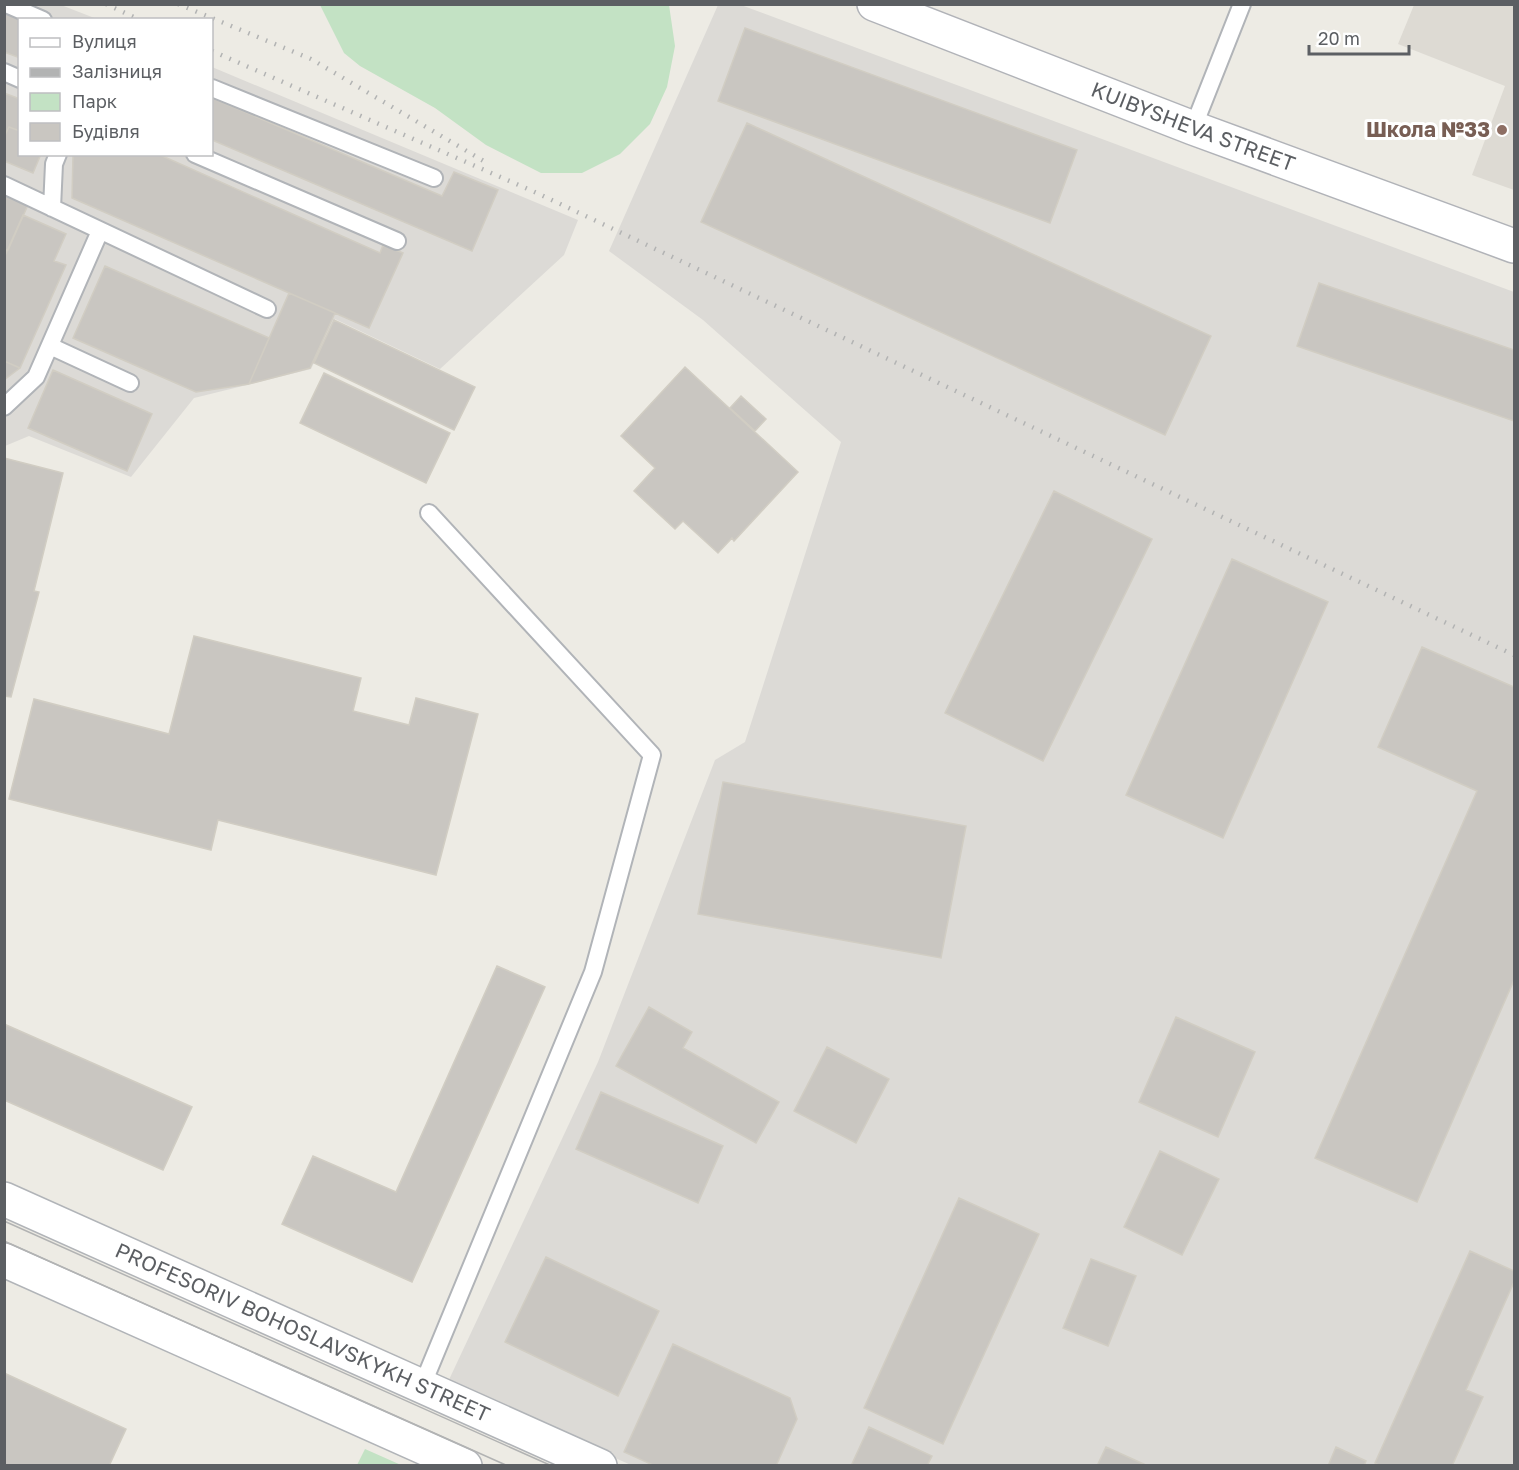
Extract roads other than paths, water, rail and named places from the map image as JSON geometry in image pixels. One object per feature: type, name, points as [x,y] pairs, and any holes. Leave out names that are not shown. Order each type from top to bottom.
[{"type":"street","name":"KUIBYSHEVA STREET","points":[[874,4],[1193,128],[1515,246]]},
{"type":"street","name":"PROFESORIV BOHOSLAVSKYKH STREET","points":[[4,1199],[600,1466]]},
{"type":"street","points":[[4,1260],[465,1466]]},
{"type":"lane","points":[[6,4],[39,18]]},
{"type":"lane","points":[[1193,128],[1242,4]]},
{"type":"lane","points":[[4,72],[18,78]]},
{"type":"lane","points":[[213,88],[434,178]]},
{"type":"lane","points":[[52,208],[54,164],[57,156]]},
{"type":"lane","points":[[200,156],[397,241]]},
{"type":"lane","points":[[4,185],[267,309]]},
{"type":"lane","points":[[4,407],[36,377],[100,231]]},
{"type":"lane","points":[[50,346],[130,383]]},
{"type":"lane","points":[[422,1386],[593,972],[652,755],[429,513]]},
{"type":"tram line","points":[[4,1221],[552,1466]]},
{"type":"tram line","points":[[4,1241],[508,1466]]},
{"type":"railway","points":[[106,4],[136,18]]},
{"type":"railway","points":[[178,4],[212,18]]},
{"type":"railway","points":[[213,18],[311,59],[487,163]]},
{"type":"railway","points":[[213,51],[537,193],[1514,655]]},
{"type":"place","name":"Школа №33","points":[[1502,130]]}]
